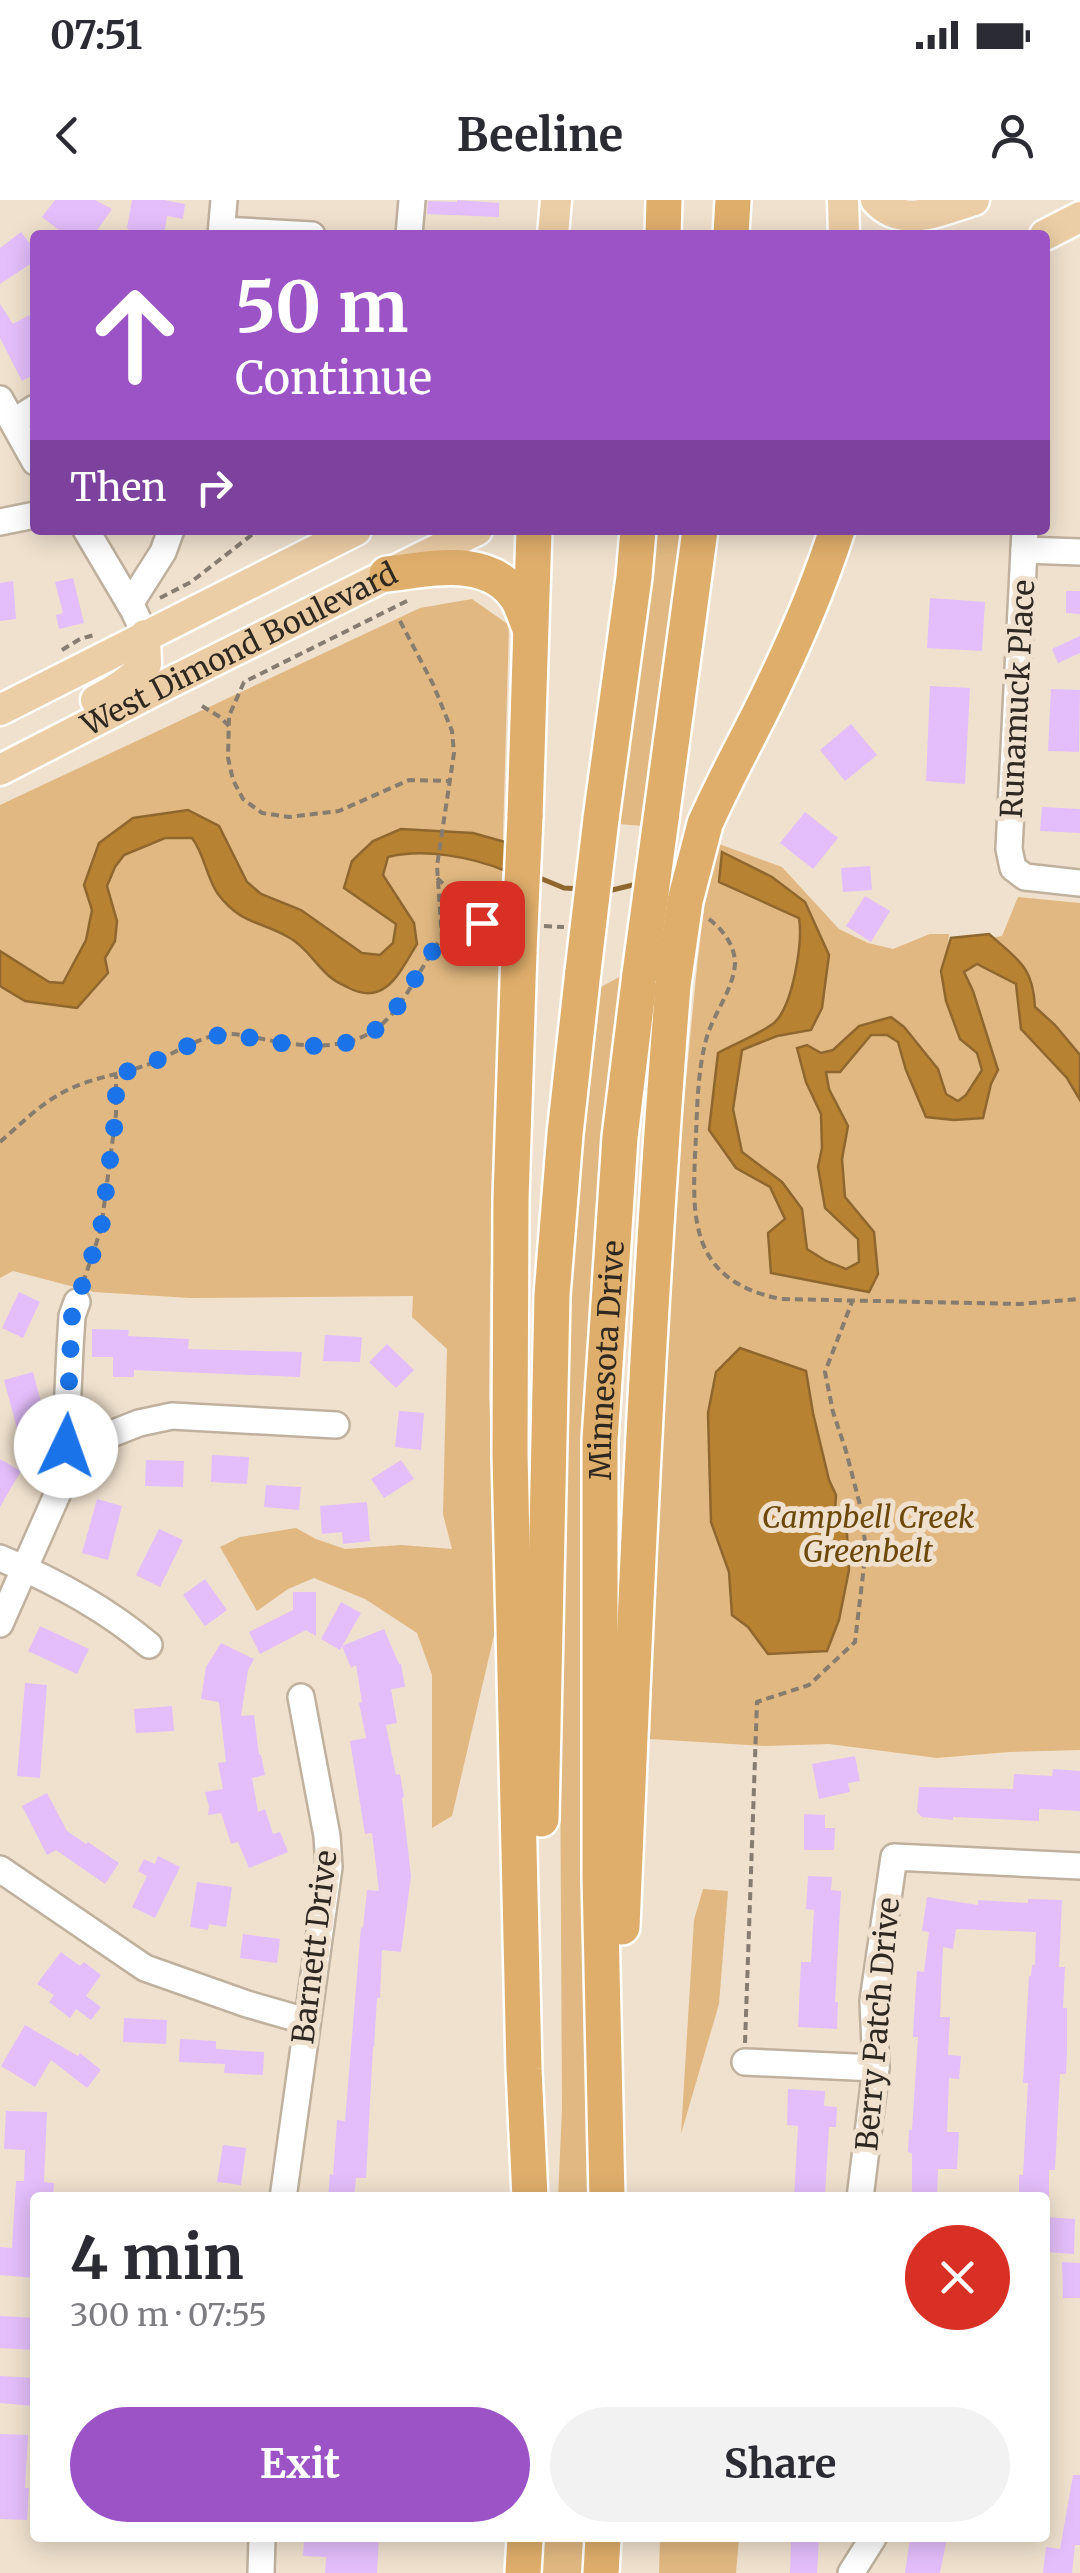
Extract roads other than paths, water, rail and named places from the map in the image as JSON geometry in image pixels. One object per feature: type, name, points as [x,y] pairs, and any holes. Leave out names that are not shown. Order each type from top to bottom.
[{"type":"highway","points":[[663,230],[664,200]]},
{"type":"highway","points":[[731,230],[733,200]]},
{"type":"highway","points":[[532,2192],[510,1454],[517,934],[534,535]]},
{"type":"highway","name":"Minnesota Drive","points":[[532,2192],[552,1295],[583,971],[638,535]]},
{"type":"highway","name":"Minnesota Drive","points":[[608,2192],[600,1876],[600,1440],[620,1136],[657,979],[661,819],[699,535]]},
{"type":"highway","points":[[657,979],[685,901],[705,824],[802,623],[835,535]]},
{"type":"highway","points":[[397,587],[466,567],[484,571],[519,600],[530,629]]},
{"type":"highway","points":[[523,2573],[525,2542]]},
{"type":"highway","points":[[601,2573],[603,2542]]},
{"type":"main road","points":[[553,230],[556,200]]},
{"type":"main road","points":[[844,200],[844,230]]},
{"type":"main road","points":[[876,200],[896,214],[918,216],[974,200]]},
{"type":"main road","points":[[936,230],[991,200]]},
{"type":"main road","points":[[1050,232],[1080,217]]},
{"type":"main road","name":"West Dimond Boulevard","points":[[0,710],[136,617],[343,535]]},
{"type":"main road","name":"West Dimond Boulevard","points":[[0,770],[397,587],[470,535]]},
{"type":"main road","points":[[0,749],[137,674],[146,664],[136,617]]},
{"type":"street","points":[[221,230],[224,200]]},
{"type":"street","points":[[410,230],[412,200]]},
{"type":"street","points":[[0,399],[24,415],[30,441]]},
{"type":"street","points":[[0,522],[30,517]]},
{"type":"street","points":[[89,535],[136,617]]},
{"type":"street","points":[[136,617],[169,535]]},
{"type":"street","points":[[1024,540],[1080,552]]},
{"type":"street","name":"Runamuck Place","points":[[1024,540],[1009,849],[1013,868],[1025,877],[1080,884]]},
{"type":"street","points":[[64,1479],[72,1316],[77,1302]]},
{"type":"street","points":[[0,1624],[12,1563],[64,1479],[82,1456],[106,1436],[172,1416],[336,1425]]},
{"type":"street","points":[[12,1563],[118,1618],[149,1645]]},
{"type":"street","name":"Barnett Drive","points":[[284,2192],[329,1867],[327,1836],[301,1697]]},
{"type":"street","name":"Berry Patch Drive","points":[[861,2192],[876,2068],[873,2001],[894,1857],[1080,1866]]},
{"type":"street","points":[[0,1868],[145,1968],[306,2021]]},
{"type":"street","points":[[745,2062],[876,2068]]},
{"type":"street","points":[[260,2573],[262,2542]]},
{"type":"street","points":[[852,2573],[871,2542]]},
{"type":"waterway","points":[[535,876],[564,888],[582,889]]},
{"type":"waterway","points":[[608,891],[641,883]]},
{"type":"park label","name":"Campbell Creek Greenbelt","points":[[868,1534]]}]
